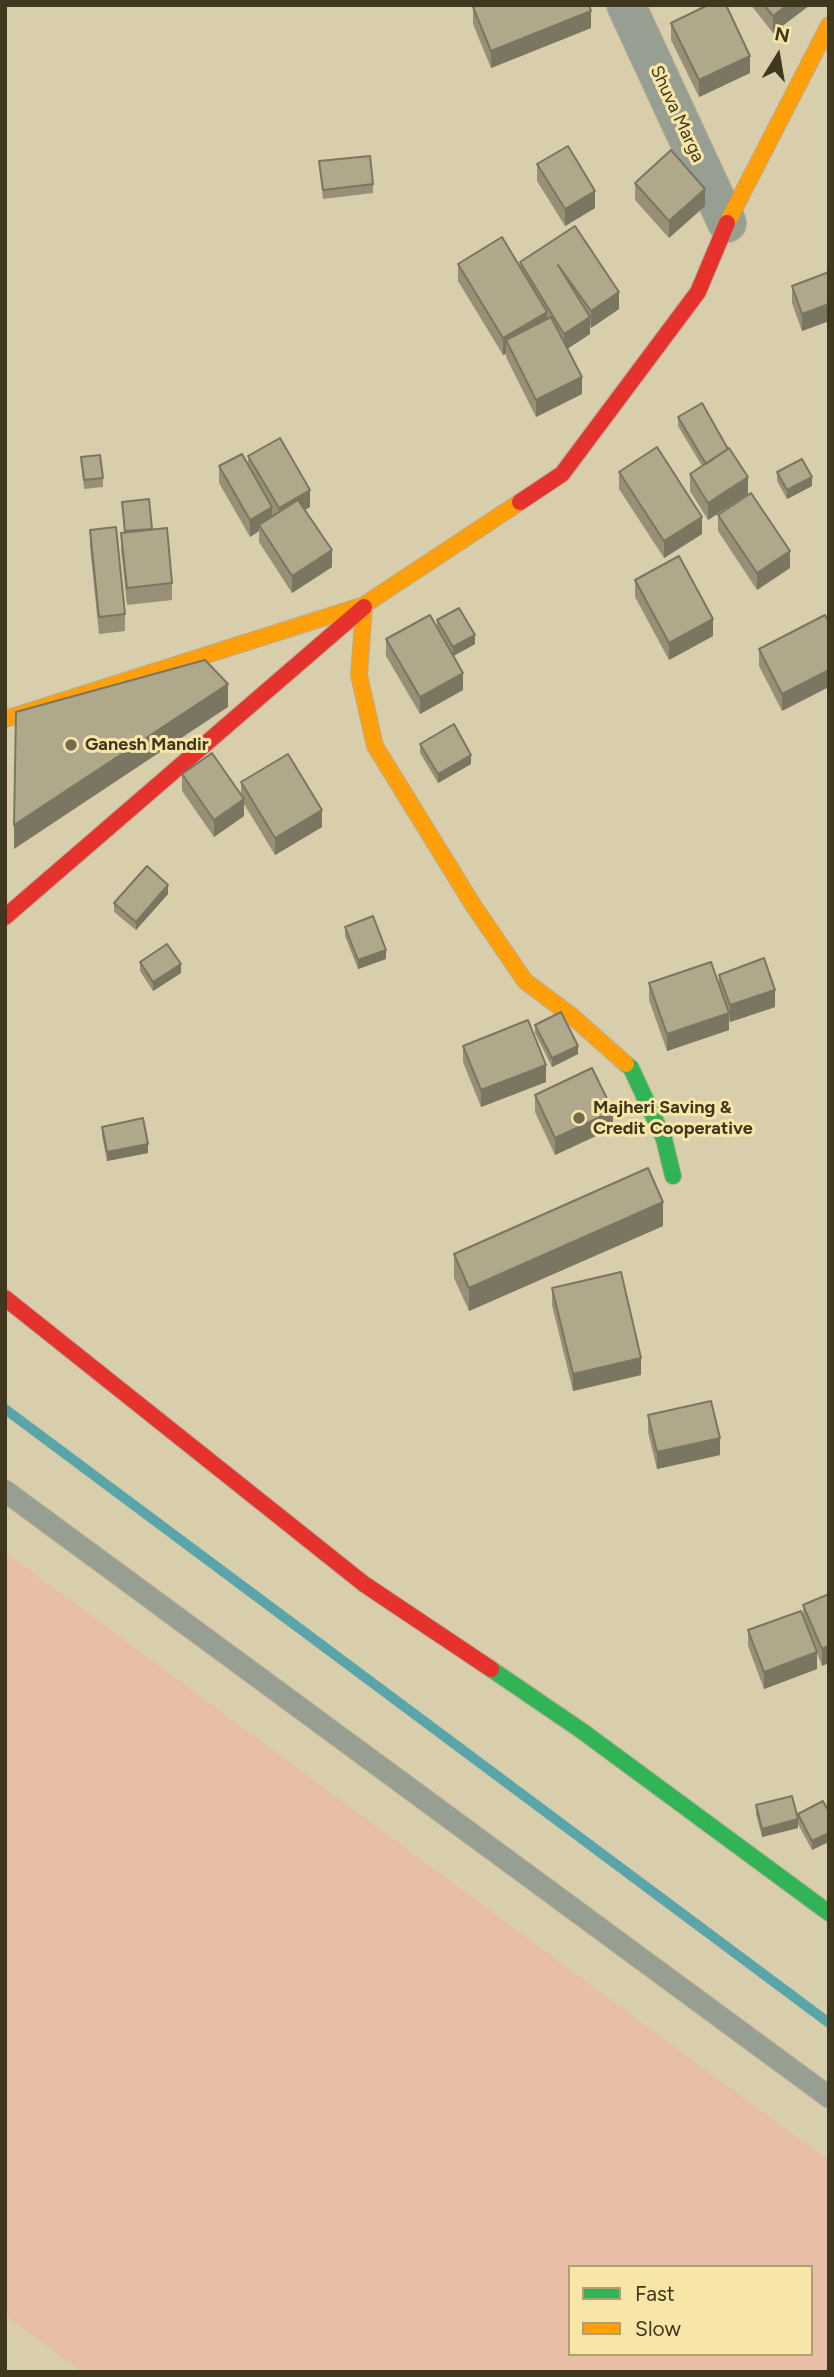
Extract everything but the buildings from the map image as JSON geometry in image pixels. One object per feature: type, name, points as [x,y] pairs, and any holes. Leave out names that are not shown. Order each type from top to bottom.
[{"type":"street","name":"Shuva Marga","points":[[626,5],[727,223]]},
{"type":"street","points":[[5,917],[364,605],[562,474],[698,292],[727,223],[829,26]]},
{"type":"street","points":[[5,719],[364,605]]},
{"type":"street","points":[[364,605],[359,675],[375,746],[473,905],[525,981],[573,1017],[631,1069],[664,1139],[673,1176]]},
{"type":"street","points":[[5,1298],[364,1584],[582,1731],[829,1913]]},
{"type":"lane","points":[[5,1491],[829,2097]]},
{"type":"shaded area","points":[[5,1552],[829,2161],[829,2372],[82,2372],[5,2315]]},
{"type":"waterway","points":[[5,1409],[829,2023]]},
{"type":"traffic: fast","points":[[626,1064],[631,1068],[664,1139],[673,1176]]},
{"type":"traffic: fast","points":[[491,1669],[582,1731],[829,1913]]},
{"type":"traffic: slow","points":[[727,223],[829,25]]},
{"type":"traffic: slow","points":[[5,719],[364,605],[520,502]]},
{"type":"traffic: slow","points":[[364,607],[359,675],[375,746],[473,905],[525,981],[573,1017],[626,1064]]},
{"type":"traffic: jam","points":[[520,502],[562,474],[698,292],[727,223]]},
{"type":"traffic: jam","points":[[5,917],[364,607]]},
{"type":"traffic: jam","points":[[5,1298],[364,1584],[491,1669]]},
{"type":"place","name":"Ganesh Mandir","points":[[71,745]]},
{"type":"place","name":"Majheri Saving & Credit Cooperative","points":[[579,1118]]}]
